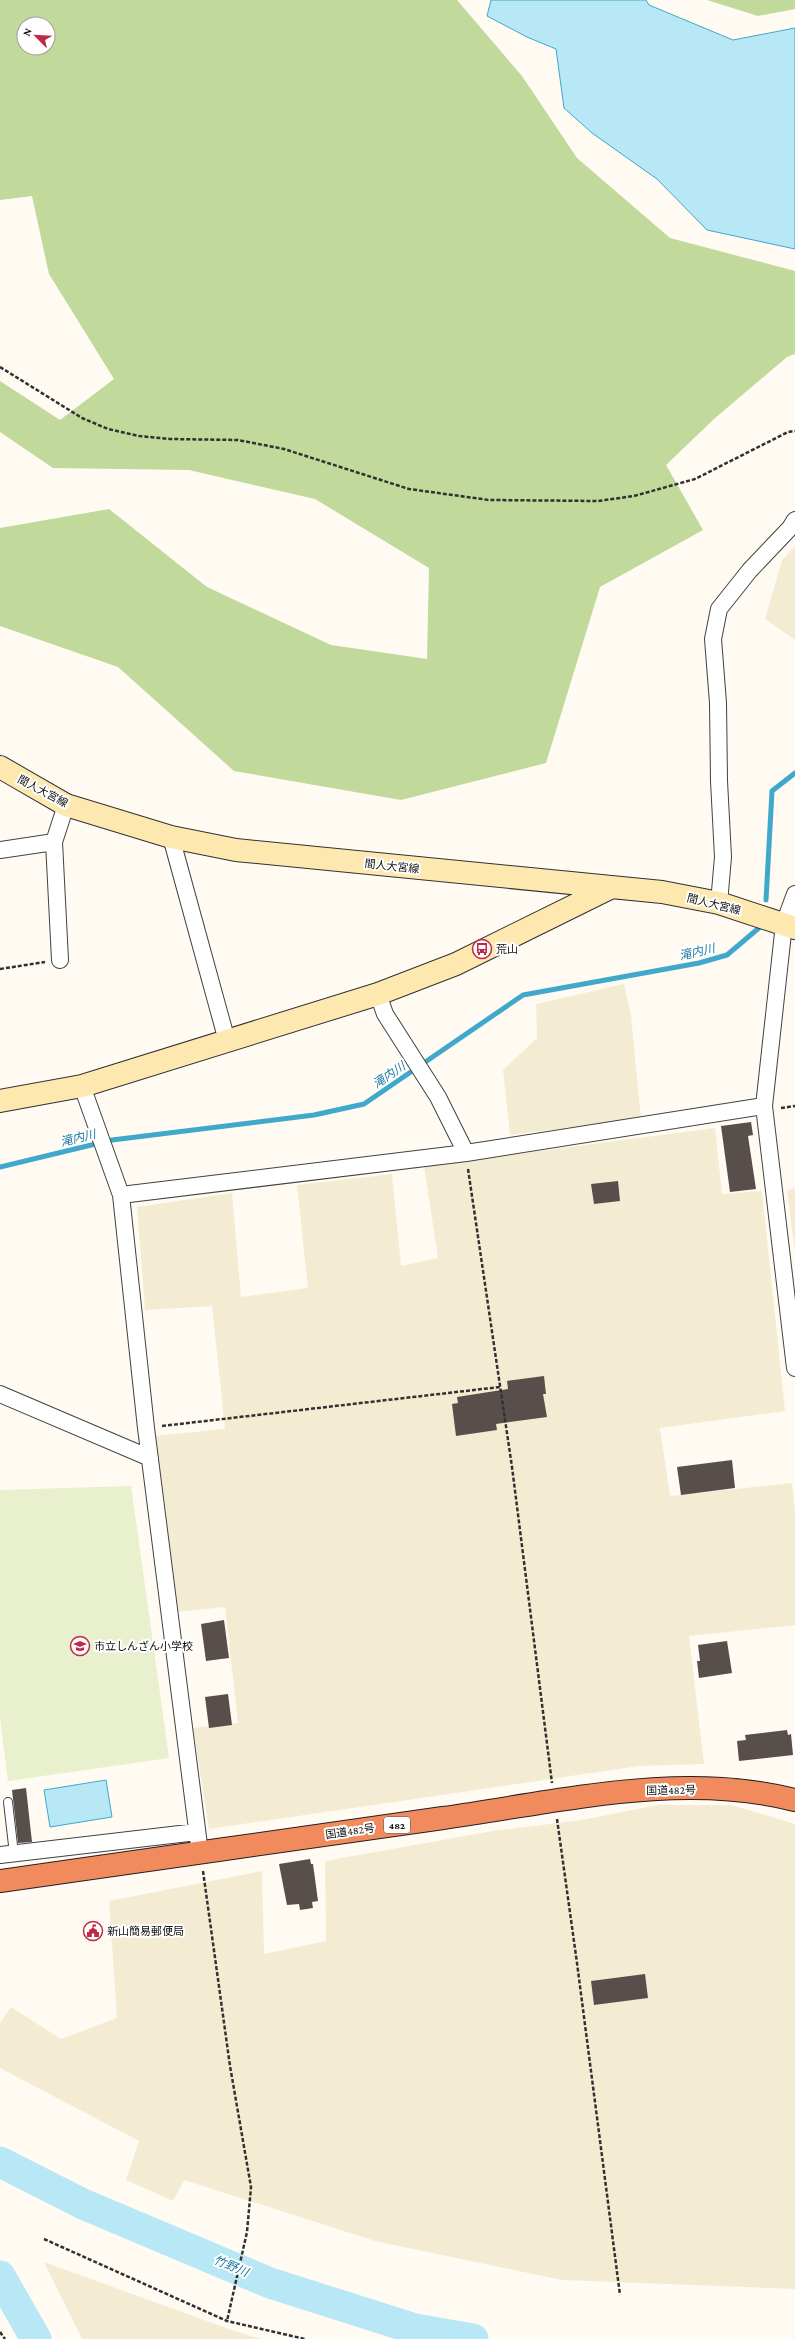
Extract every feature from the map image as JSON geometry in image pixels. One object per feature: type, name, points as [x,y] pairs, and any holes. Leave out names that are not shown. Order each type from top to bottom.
[{"type":"highway","name":"国道482号","points":[[0,1881],[199,1842],[661,1788],[735,1790],[795,1800]]},
{"type":"main road","name":"間人大宮線","points":[[0,767],[66,805],[171,837],[236,850],[662,892],[719,903],[789,926]]},
{"type":"main road","points":[[0,1101],[82,1086],[378,994],[456,964],[610,888]]},
{"type":"street","points":[[719,903],[724,857],[719,781],[718,703],[713,639],[719,609],[750,570],[790,528],[795,520]]},
{"type":"street","points":[[60,960],[54,842],[66,805]]},
{"type":"street","points":[[171,837],[227,1041]]},
{"type":"street","points":[[0,850],[54,842]]},
{"type":"street","points":[[795,894],[789,926],[764,1106],[790,1267],[795,1368]]},
{"type":"street","points":[[378,994],[385,1014],[438,1096],[466,1153]]},
{"type":"street","points":[[7,1855],[199,1842],[146,1428],[121,1195],[82,1086]]},
{"type":"street","points":[[121,1195],[466,1153],[764,1106]]},
{"type":"street","points":[[0,1394],[150,1458]]},
{"type":"lane","points":[[7,1855],[8,1802]]},
{"type":"path","points":[[0,367],[82,418],[108,430],[139,436],[170,439],[238,440],[284,449],[409,489],[489,500],[598,501],[634,496],[695,479],[788,432],[795,431]]},
{"type":"path","points":[[0,969],[60,960]]},
{"type":"path","points":[[466,1153],[500,1387],[620,2295]]},
{"type":"path","points":[[146,1428],[500,1387]]},
{"type":"path","points":[[199,1842],[230,2066],[251,2187],[247,2232],[227,2321]]},
{"type":"path","points":[[44,2239],[227,2321],[305,2339]]},
{"type":"path","points":[[0,2332],[5,2339]]},
{"type":"shaded area","points":[[795,547],[795,640],[765,619],[782,560]]},
{"type":"shaded area","points":[[624,984],[631,1016],[641,1118],[510,1135],[503,1070],[537,1038],[536,1004]]},
{"type":"shaded area","points":[[715,1128],[722,1194],[762,1191],[785,1411],[660,1428],[670,1496],[792,1483],[795,1514],[795,1625],[689,1636],[704,1764],[639,1766],[209,1829],[193,1728],[238,1723],[225,1607],[176,1612],[153,1436],[225,1429],[212,1306],[145,1310],[137,1207],[232,1193],[241,1297],[308,1288],[297,1185],[392,1174],[401,1266],[438,1258],[424,1166]]},
{"type":"shaded area","points":[[795,1188],[795,1253],[787,1190]]},
{"type":"shaded area","points":[[657,1805],[732,1805],[795,1824],[795,2289],[562,2280],[375,2241],[184,2180],[173,2201],[126,2180],[139,2141],[0,2068],[0,2023],[11,2007],[61,2039],[117,2018],[109,1901],[262,1871],[264,1954],[326,1941],[325,1861],[493,1831],[582,1820]]},
{"type":"shaded area","points":[[44,2262],[229,2329],[261,2339],[82,2339]]},
{"type":"green space","points":[[0,0],[457,0],[522,76],[577,158],[670,238],[795,271],[795,354],[787,357],[714,419],[666,465],[703,530],[600,587],[546,763],[401,800],[234,771],[118,667],[0,626],[0,528],[109,509],[207,587],[331,645],[427,659],[429,568],[315,499],[189,470],[53,468],[0,432],[0,381],[60,420],[114,379],[49,274],[32,196],[0,200]]},
{"type":"green space","points":[[707,0],[795,0],[795,9],[758,16]]},
{"type":"green space","name":"市立しんざん小学校","points":[[131,1486],[169,1758],[8,1781],[0,1718],[0,1490]]},
{"type":"water","points":[[491,0],[646,0],[649,5],[733,40],[795,28],[795,249],[707,230],[657,179],[592,133],[564,108],[556,49],[527,37],[487,16]]},
{"type":"water","points":[[106,1780],[112,1817],[50,1827],[44,1790]]},
{"type":"building","points":[[751,1122],[753,1135],[748,1136],[756,1189],[730,1192],[721,1126]]},
{"type":"building","points":[[618,1181],[620,1201],[594,1204],[591,1184]]},
{"type":"building","points":[[544,1376],[546,1394],[543,1394],[547,1417],[496,1424],[497,1430],[456,1436],[452,1404],[458,1403],[457,1397],[508,1389],[507,1381]]},
{"type":"building","points":[[732,1460],[735,1488],[681,1495],[677,1467]]},
{"type":"building","points":[[224,1620],[229,1658],[206,1661],[201,1624]]},
{"type":"building","points":[[727,1641],[732,1673],[699,1678],[697,1661],[700,1661],[698,1645]]},
{"type":"building","points":[[228,1694],[232,1725],[209,1728],[205,1697]]},
{"type":"building","points":[[787,1730],[788,1735],[791,1734],[793,1755],[739,1761],[737,1741],[746,1740],[745,1735]]},
{"type":"building","points":[[26,1788],[32,1842],[18,1843],[12,1790]]},
{"type":"building","points":[[310,1859],[311,1864],[313,1864],[318,1901],[312,1902],[313,1908],[300,1910],[299,1904],[287,1905],[279,1864]]},
{"type":"building","points":[[645,1974],[648,1998],[594,2005],[591,1981]]},
{"type":"waterway","name":"滝内川","points":[[766,900],[772,791],[795,773]]},
{"type":"waterway","name":"滝内川","points":[[0,1167],[112,1140],[314,1115],[364,1104],[523,995],[699,963],[727,955],[760,927]]},
{"type":"waterway","name":"竹野川","points":[[0,2162],[83,2204],[270,2283],[415,2329],[473,2339]]},
{"type":"waterway","points":[[0,2276],[36,2339]]},
{"type":"place","name":"荒山","points":[[482,949]]},
{"type":"place","name":"市立しんざん小学校","points":[[80,1646]]},
{"type":"place","name":"新山簡易郵便局","points":[[93,1931]]}]
